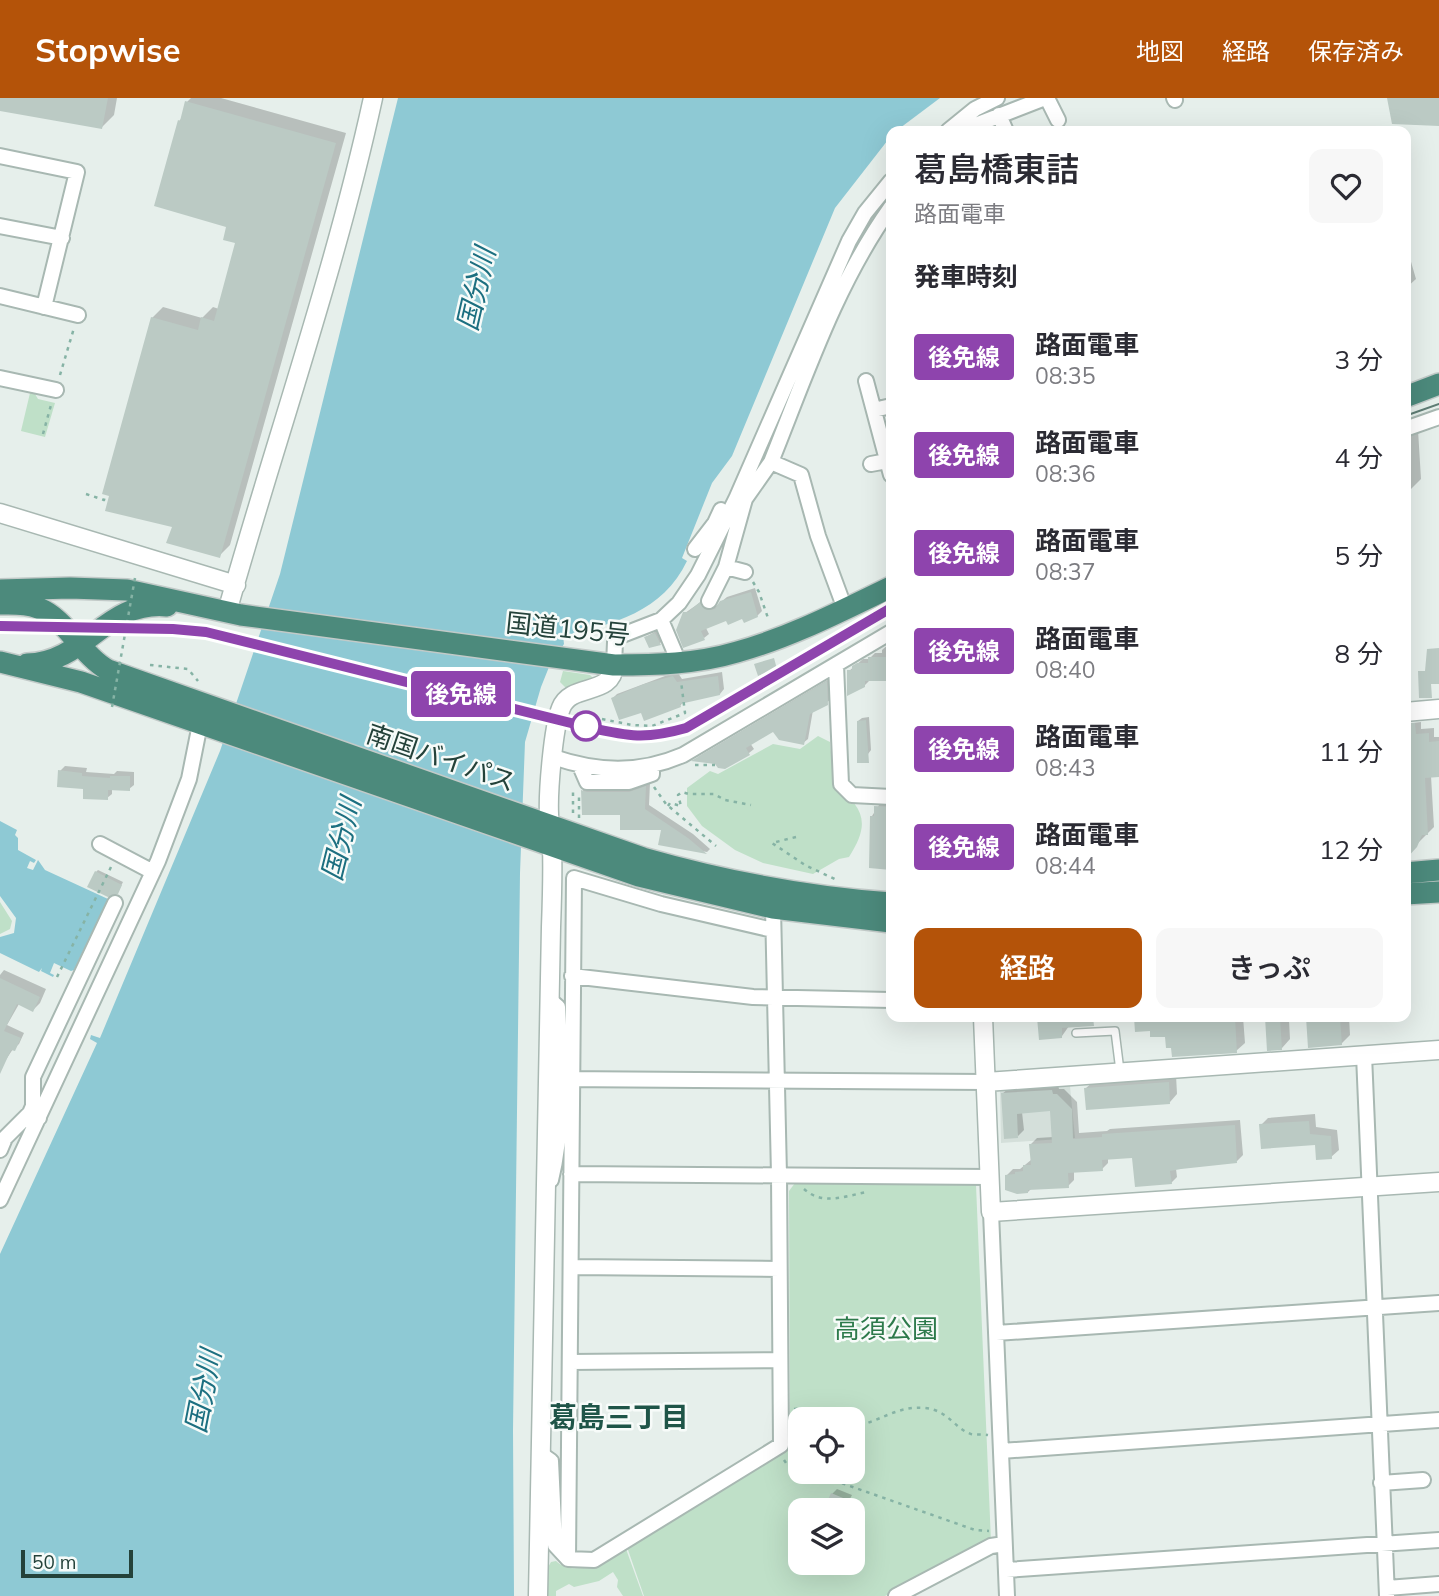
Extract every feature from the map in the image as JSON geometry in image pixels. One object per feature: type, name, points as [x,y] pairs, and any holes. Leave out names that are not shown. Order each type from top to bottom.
[{"type":"highway","points":[[1411,395],[1439,384]]},
{"type":"highway","name":"国道195号","points":[[9,663],[44,662],[66,654],[116,617],[143,606],[161,606],[234,613],[614,665],[664,664],[736,653],[797,631],[886,589]]},
{"type":"highway","name":"国道195号","points":[[0,590],[127,590],[234,613]]},
{"type":"highway","name":"南国バイパス","points":[[0,604],[24,605],[47,612],[97,664],[208,721]]},
{"type":"highway","name":"南国バイパス","points":[[9,663],[208,721],[545,834],[773,889],[886,902]]},
{"type":"highway","name":"南国バイパス","points":[[545,834],[639,876],[773,919],[886,922]]},
{"type":"highway","points":[[1411,872],[1439,870]]},
{"type":"highway","points":[[1411,894],[1439,892]]},
{"type":"street","points":[[955,126],[975,109],[997,98]]},
{"type":"street","points":[[972,126],[1046,98],[1058,120]]},
{"type":"street","points":[[234,613],[236,585],[293,397],[358,162],[369,99]]},
{"type":"street","points":[[999,115],[1004,126]]},
{"type":"street","points":[[0,156],[78,172],[44,307]]},
{"type":"street","points":[[709,601],[726,567],[744,479],[849,242],[865,214],[886,187]]},
{"type":"street","points":[[538,1596],[550,1000],[545,834],[560,710],[573,694],[604,685],[612,678],[617,637],[661,620],[679,603],[698,575],[741,497],[771,462],[843,288],[868,239],[886,214]]},
{"type":"street","points":[[0,226],[62,238]]},
{"type":"street","points":[[0,296],[78,315]]},
{"type":"street","points":[[0,378],[56,390]]},
{"type":"street","points":[[866,382],[886,456]]},
{"type":"street","points":[[874,410],[886,407]]},
{"type":"street","points":[[1411,427],[1439,417]]},
{"type":"street","points":[[771,462],[803,478],[818,536],[845,609]]},
{"type":"street","points":[[872,464],[886,467]]},
{"type":"street","points":[[695,550],[715,523],[729,491],[744,479]]},
{"type":"street","points":[[0,513],[236,585]]},
{"type":"street","points":[[726,567],[745,572]]},
{"type":"street","points":[[661,620],[675,653]]},
{"type":"street","points":[[577,765],[587,782],[629,782],[683,755],[886,635]]},
{"type":"street","points":[[836,665],[841,784],[852,795],[886,797]]},
{"type":"street","points":[[1411,711],[1439,709]]},
{"type":"street","points":[[0,1200],[34,1116],[153,872],[190,779],[208,721]]},
{"type":"street","points":[[553,757],[577,765],[607,769],[652,770]]},
{"type":"street","points":[[100,844],[153,872]]},
{"type":"street","points":[[541,1454],[551,1461],[555,1545],[568,1559],[594,1560],[781,1445],[779,1175],[773,919],[661,904],[574,878],[566,1079],[557,1156],[546,1201]]},
{"type":"street","points":[[34,1116],[33,1077],[115,903]]},
{"type":"street","points":[[572,976],[753,997],[886,1000]]},
{"type":"street","points":[[550,1000],[558,1007],[566,1079],[571,1174],[568,1559]]},
{"type":"street","points":[[983,1022],[1007,1596]]},
{"type":"street","points":[[566,1079],[986,1082],[1439,1049]]},
{"type":"street","points":[[1364,1055],[1387,1592],[1439,1584]]},
{"type":"street","points":[[0,1150],[5,1138],[34,1116]]},
{"type":"street","points":[[571,1174],[989,1177]]},
{"type":"street","points":[[991,1212],[1439,1182]]},
{"type":"street","points":[[571,1268],[779,1269]]},
{"type":"street","points":[[996,1333],[1439,1303]]},
{"type":"street","points":[[570,1362],[780,1360]]},
{"type":"street","points":[[1001,1451],[1439,1420]]},
{"type":"street","points":[[1381,1483],[1423,1480]]},
{"type":"street","points":[[1006,1570],[1439,1540]]},
{"type":"street","points":[[896,1596],[991,1546],[1004,1544]]},
{"type":"lane","points":[[1076,1033],[1115,1031],[1120,1073]]},
{"type":"path","points":[[43,434],[78,315]]},
{"type":"path","points":[[86,494],[104,500],[106,496]]},
{"type":"path","points":[[112,707],[135,578]]},
{"type":"path","points":[[147,664],[188,670]]},
{"type":"path","points":[[560,710],[632,725],[660,723],[685,713],[680,674]]},
{"type":"path","points":[[573,817],[577,765]]},
{"type":"path","points":[[652,770],[656,776],[650,783],[668,806],[716,846]]},
{"type":"path","points":[[579,825],[580,785],[587,782]]},
{"type":"path","points":[[668,806],[670,803],[681,806],[678,795],[682,792],[714,794],[725,800],[751,805]]},
{"type":"path","points":[[796,837],[772,844],[805,865],[838,879],[839,884]]},
{"type":"path","points":[[57,977],[118,853]]},
{"type":"path","points":[[865,1425],[900,1409],[926,1408],[946,1414],[970,1433],[989,1435]]},
{"type":"path","points":[[781,1410],[788,1410]]},
{"type":"path","points":[[844,1484],[975,1530],[992,1531]]},
{"type":"shaded area","points":[[1070,1086],[1075,1138],[1001,1143],[1000,1091]]},
{"type":"green space","points":[[30,393],[35,394],[38,399],[55,403],[45,437],[21,431]]},
{"type":"green space","points":[[563,671],[590,675],[594,679],[566,688],[560,682]]},
{"type":"green space","points":[[818,736],[830,742],[834,783],[852,801],[861,817],[860,834],[849,857],[839,859],[813,874],[763,863],[735,850],[702,826],[687,806],[687,788],[710,771],[718,774],[773,744],[800,749]]},
{"type":"green space","points":[[0,902],[12,921],[10,929],[0,934]]},
{"type":"green space","name":"高須公園","points":[[795,1183],[976,1185],[991,1542],[885,1596],[644,1596],[627,1547],[788,1450],[788,1484],[865,1484],[865,1407],[790,1407],[789,1191]]},
{"type":"green space","points":[[626,1549],[643,1596],[623,1596],[613,1572],[599,1581],[574,1587],[569,1584],[556,1591],[556,1596],[546,1596],[547,1569],[551,1562],[581,1568],[601,1562]]},
{"type":"water","name":"国分川","points":[[398,98],[940,98],[903,126],[886,126],[886,142],[835,208],[732,456],[712,483],[682,558],[687,561],[677,578],[665,593],[635,613],[563,636],[564,644],[549,667],[541,687],[525,742],[520,873],[513,1431],[514,1596],[0,1596],[0,1254],[97,1043],[90,1039],[91,1035],[100,1038],[220,751],[280,574]]},
{"type":"water","points":[[0,821],[17,830],[15,835],[18,838],[18,850],[36,860],[34,863],[30,861],[27,868],[33,870],[38,860],[45,870],[108,899],[74,970],[54,963],[50,973],[53,977],[41,971],[42,968],[39,972],[0,953],[0,937],[14,933],[16,918],[0,896]]},
{"type":"building","points":[[0,98],[108,98],[102,129],[0,111]]},
{"type":"building","points":[[1387,98],[1439,98],[1439,126],[1392,124]]},
{"type":"building","points":[[185,101],[336,143],[220,558],[166,543],[172,527],[105,511],[109,496],[102,494],[151,317],[198,330],[201,317],[214,321],[235,243],[223,240],[226,227],[154,206]]},
{"type":"building","points":[[751,592],[758,617],[744,623],[742,619],[728,625],[726,621],[701,631],[705,640],[683,648],[676,630],[683,612],[688,612],[700,602],[704,609],[715,609],[720,601]]},
{"type":"building","points":[[655,633],[661,645],[649,648],[644,637]]},
{"type":"building","points":[[1439,648],[1439,684],[1431,684],[1432,698],[1419,698],[1418,671],[1425,671],[1427,649]]},
{"type":"building","points":[[868,657],[886,657],[886,681],[865,681],[865,687],[847,696],[847,670],[852,670],[852,666],[857,663],[868,663]]},
{"type":"building","points":[[774,658],[777,669],[758,676],[754,664]]},
{"type":"building","points":[[673,676],[677,682],[718,676],[720,695],[680,704],[681,707],[644,721],[641,713],[619,720],[611,698],[644,684]]},
{"type":"building","points":[[827,681],[828,705],[810,714],[804,745],[779,740],[773,732],[746,748],[750,755],[725,769],[718,768],[715,764],[691,761]]},
{"type":"building","points":[[866,720],[869,763],[857,763],[857,721]]},
{"type":"building","points":[[1411,723],[1415,723],[1416,734],[1429,733],[1429,742],[1439,741],[1439,777],[1425,778],[1428,835],[1422,835],[1411,854]]},
{"type":"building","points":[[58,770],[82,773],[82,776],[130,776],[130,791],[108,790],[108,800],[83,799],[83,789],[57,787]]},
{"type":"building","points":[[646,786],[645,809],[707,854],[658,845],[661,830],[620,830],[620,815],[582,815],[581,790],[629,792]]},
{"type":"building","points":[[874,806],[886,807],[886,870],[869,868],[870,816],[874,816]]},
{"type":"building","points":[[95,871],[122,885],[118,894],[108,897],[87,887]]},
{"type":"building","points":[[0,978],[40,997],[33,1012],[17,1004],[4,1031],[21,1038],[15,1051],[11,1050],[0,1074]]},
{"type":"building","points":[[1037,1022],[1094,1022],[1094,1026],[1062,1028],[1062,1038],[1039,1040]]},
{"type":"building","points":[[1134,1022],[1235,1022],[1237,1053],[1172,1057],[1171,1048],[1166,1048],[1165,1037],[1150,1037],[1150,1031],[1135,1032]]},
{"type":"building","points":[[1265,1022],[1280,1022],[1282,1050],[1267,1051]]},
{"type":"building","points":[[1306,1022],[1340,1022],[1342,1045],[1308,1048]]},
{"type":"building","points":[[1169,1082],[1170,1104],[1086,1110],[1084,1088]]},
{"type":"building","points":[[1052,1090],[1053,1094],[1057,1094],[1072,1109],[1073,1139],[1102,1137],[1102,1134],[1235,1125],[1237,1163],[1170,1171],[1172,1184],[1135,1187],[1132,1158],[1102,1160],[1103,1171],[1068,1173],[1069,1188],[1028,1190],[1028,1193],[1017,1194],[1005,1190],[1005,1175],[1023,1171],[1023,1165],[1031,1165],[1029,1144],[1052,1143],[1050,1111],[1017,1114],[1018,1138],[1004,1139],[1001,1093]]},
{"type":"building","points":[[1309,1121],[1310,1134],[1331,1136],[1332,1159],[1316,1160],[1315,1145],[1261,1149],[1259,1124]]},
{"type":"building","points":[[831,1493],[843,1498],[829,1498]]},
{"type":"tram line","points":[[1411,414],[1439,404]]},
{"type":"tram line","points":[[0,626],[206,632],[587,727],[647,735],[686,728],[886,611]]},
{"type":"tram line","name":"後免線","points":[[0,626],[206,632],[587,727],[643,737],[686,728],[886,611]]},
{"type":"district","name":"葛島三丁目","points":[[619,1417]]}]
